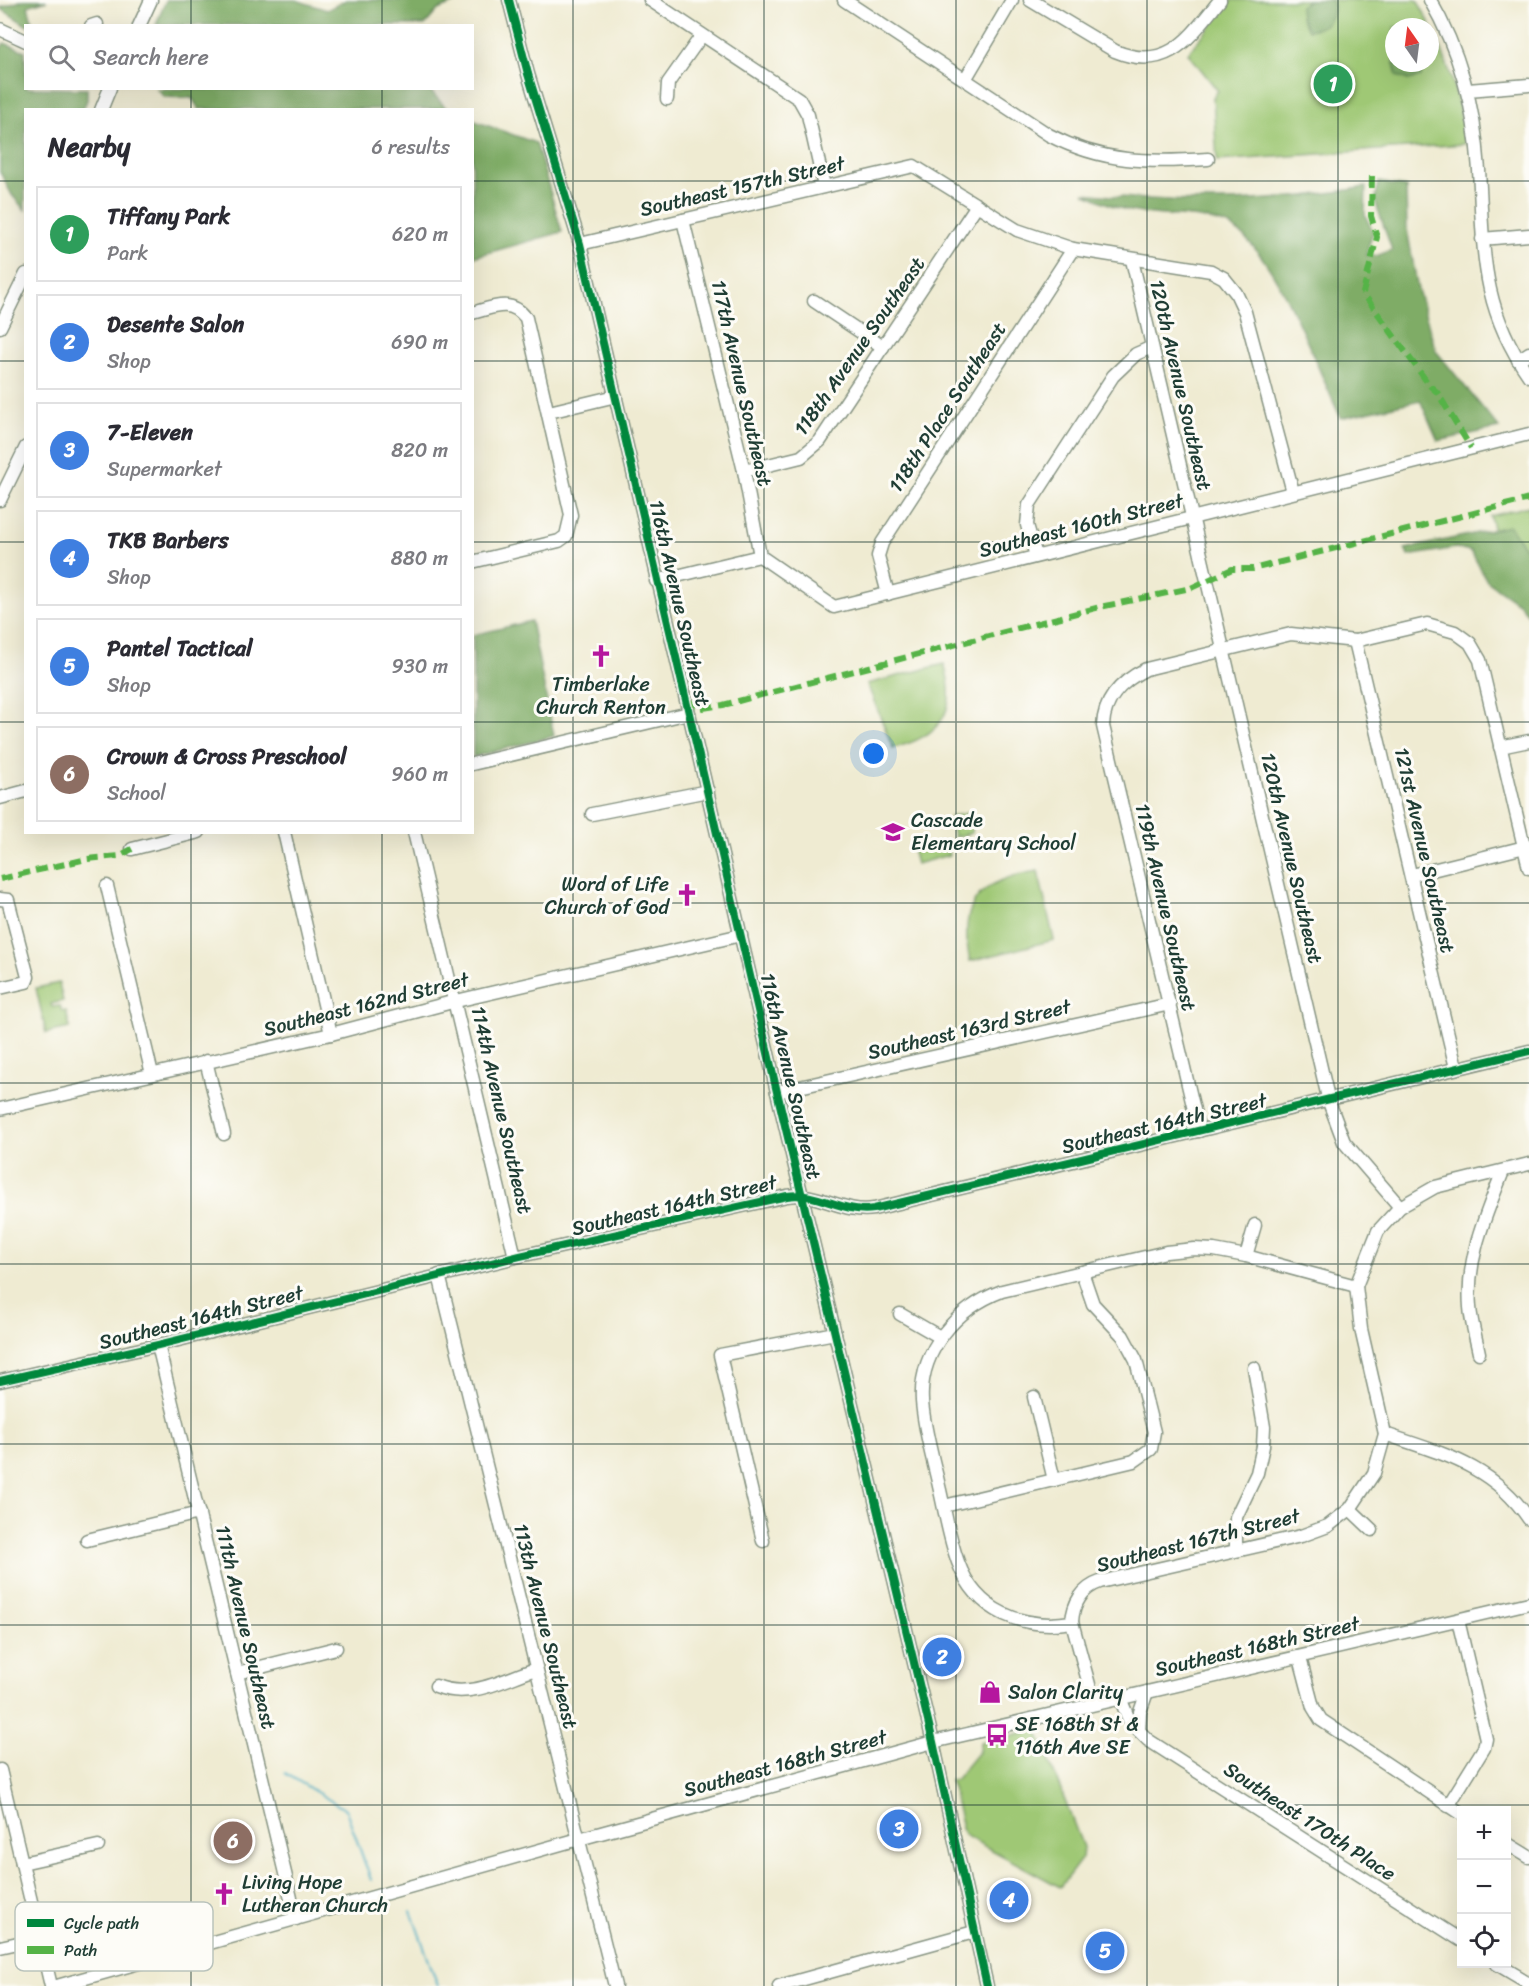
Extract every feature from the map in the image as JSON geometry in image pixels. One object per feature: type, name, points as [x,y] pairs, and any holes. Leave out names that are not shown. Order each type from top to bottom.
[{"type":"street","points":[[140,24],[151,0]]},
{"type":"street","name":"116th Avenue Southeast","points":[[509,0],[528,74],[579,244],[616,396],[656,581],[708,791],[777,1092],[933,1743],[987,1986]]},
{"type":"street","points":[[650,0],[799,99],[808,115],[824,186]]},
{"type":"street","points":[[844,0],[966,78],[1049,135],[1072,147],[1106,157],[1154,163],[1208,159]]},
{"type":"street","points":[[966,78],[1012,0]]},
{"type":"street","points":[[1030,0],[1115,51],[1129,57],[1152,59],[1184,43],[1220,0]]},
{"type":"street","points":[[1431,0],[1456,52],[1468,90],[1479,169],[1482,239],[1493,308],[1518,360],[1529,376]]},
{"type":"street","points":[[0,29],[24,40]]},
{"type":"street","points":[[667,99],[668,83],[702,35]]},
{"type":"street","points":[[1468,90],[1529,86]]},
{"type":"street","points":[[102,108],[109,90]]},
{"type":"street","name":"Southeast 157th Street","points":[[579,244],[914,166],[977,205]]},
{"type":"street","points":[[977,205],[1017,230],[1073,249],[1132,260],[1195,267],[1224,278],[1236,293],[1245,312],[1293,492]]},
{"type":"street","name":"118th Avenue Southeast","points":[[744,471],[801,457],[813,450],[977,205]]},
{"type":"street","name":"117th Avenue Southeast","points":[[683,220],[744,471],[760,556]]},
{"type":"street","points":[[1482,239],[1529,235]]},
{"type":"street","name":"118th Place Southeast","points":[[888,594],[878,556],[882,543],[1073,249]]},
{"type":"street","name":"120th Avenue Southeast","points":[[1132,260],[1329,1101],[1344,1142],[1400,1207]]},
{"type":"street","points":[[0,327],[24,278]]},
{"type":"street","points":[[814,301],[883,347]]},
{"type":"street","points":[[474,312],[506,304],[514,306],[526,318],[571,515],[566,536],[559,541],[474,562]]},
{"type":"street","points":[[1036,556],[1027,525],[1029,505],[1113,376],[1136,354],[1152,347]]},
{"type":"street","points":[[1518,360],[1529,353]]},
{"type":"street","points":[[549,412],[616,396]]},
{"type":"street","name":"Southeast 160th Street","points":[[760,556],[834,607],[1529,434]]},
{"type":"street","points":[[0,500],[24,451]]},
{"type":"street","points":[[656,581],[760,556]]},
{"type":"street","points":[[1224,650],[1291,634],[1355,641],[1427,624],[1438,625],[1455,632],[1470,643],[1480,660],[1526,847],[1529,868]]},
{"type":"street","name":"121st Avenue Southeast","points":[[1355,641],[1456,1068]]},
{"type":"street","name":"119th Avenue Southeast","points":[[1199,1131],[1103,726],[1104,713],[1114,692],[1132,676],[1146,669],[1224,650]]},
{"type":"street","points":[[474,764],[689,713]]},
{"type":"street","points":[[1500,747],[1529,741]]},
{"type":"street","points":[[592,814],[708,791]]},
{"type":"street","points":[[0,796],[24,792]]},
{"type":"street","points":[[132,849],[191,834]]},
{"type":"street","points":[[284,834],[331,1034]]},
{"type":"street","name":"114th Avenue Southeast","points":[[414,834],[515,1257]]},
{"type":"street","points":[[1412,875],[1526,847]]},
{"type":"street","points":[[107,886],[152,1074]]},
{"type":"street","points":[[0,899],[8,900],[28,976],[26,982],[0,988]]},
{"type":"street","name":"Southeast 162nd Street","points":[[0,1109],[331,1034],[456,1001],[741,935]]},
{"type":"street","name":"Southeast 163rd Street","points":[[777,1092],[1170,1004]]},
{"type":"street","name":"Southeast 164th Street","points":[[0,1381],[158,1345],[515,1257],[802,1194],[856,1210],[874,1209],[1529,1051]]},
{"type":"street","points":[[206,1062],[224,1134]]},
{"type":"street","points":[[1529,1164],[1435,1187],[1400,1207],[1378,1231],[1356,1286],[1360,1329],[1385,1434],[1480,1470],[1525,1502],[1529,1519]]},
{"type":"street","points":[[1479,1353],[1470,1307],[1470,1270],[1478,1234],[1503,1171]]},
{"type":"street","points":[[1246,1256],[1255,1225]]},
{"type":"street","points":[[1094,1703],[1072,1622],[1051,1625],[1022,1622],[1007,1616],[983,1598],[958,1563],[922,1400],[928,1364],[940,1337],[960,1315],[988,1296],[1179,1250],[1214,1250],[1246,1256],[1356,1286]]},
{"type":"street","points":[[944,1506],[1134,1461],[1151,1449],[1154,1432],[1136,1360],[1123,1336],[1093,1304],[1082,1272]]},
{"type":"street","name":"113th Avenue Southeast","points":[[439,1275],[615,1986]]},
{"type":"street","points":[[900,1314],[940,1337]]},
{"type":"street","points":[[763,1541],[720,1355],[835,1334]]},
{"type":"street","name":"111th Avenue Southeast","points":[[158,1345],[296,1919]]},
{"type":"street","points":[[1236,1550],[1236,1517],[1257,1473],[1263,1446],[1264,1427],[1254,1368]]},
{"type":"street","points":[[1034,1397],[1054,1480]]},
{"type":"street","name":"Southeast 167th Street","points":[[1072,1622],[1076,1603],[1094,1584],[1316,1531],[1350,1509],[1374,1473],[1385,1434]]},
{"type":"street","points":[[1350,1509],[1372,1530]]},
{"type":"street","points":[[87,1540],[198,1513]]},
{"type":"street","name":"Southeast 168th Street","points":[[213,1942],[579,1839],[933,1743],[1094,1703],[1300,1658],[1529,1603]]},
{"type":"street","points":[[1448,1806],[1484,1748],[1486,1739],[1458,1620]]},
{"type":"street","points":[[237,1673],[336,1648]]},
{"type":"street","points":[[1300,1658],[1313,1707],[1321,1720],[1457,1812]]},
{"type":"street","points":[[436,1686],[456,1692],[511,1681],[536,1669]]},
{"type":"street","points":[[1139,1731],[1140,1712],[1147,1692]]},
{"type":"street","name":"Southeast 170th Place","points":[[1120,1698],[1130,1722],[1139,1731],[1457,1938]]},
{"type":"street","points":[[0,1770],[31,1902]]},
{"type":"street","points":[[22,1863],[98,1846]]},
{"type":"street","points":[[1511,1846],[1529,1857]]},
{"type":"street","points":[[779,1986],[974,1932]]},
{"type":"street","points":[[0,1947],[15,1944]]},
{"type":"street","points":[[1504,1968],[1529,1983]]},
{"type":"street","points":[[48,1971],[51,1986]]},
{"type":"street","name":"Southeast 168th Street","points":[[57,1986],[111,1971]]},
{"type":"green space","points":[[23,0],[47,0],[28,6],[33,24],[24,24],[0,8]]},
{"type":"green space","points":[[166,0],[296,0],[327,10],[346,0],[456,0],[455,3],[438,10],[426,24],[156,24]]},
{"type":"green space","points":[[1232,0],[1417,0],[1427,18],[1385,18],[1385,72],[1439,72],[1439,44],[1449,69],[1459,106],[1465,144],[1217,161],[1213,97],[1218,91],[1188,53]]},
{"type":"green space","points":[[1308,0],[1332,0],[1331,17],[1325,25],[1308,30],[1301,17],[1300,6]]},
{"type":"green space","points":[[4,43],[24,51],[24,90],[87,90],[87,100],[83,108],[24,108],[24,209],[12,195],[0,172],[0,50]]},
{"type":"green space","points":[[1396,72],[1422,72],[1421,77],[1408,80],[1397,76]]},
{"type":"green space","points":[[158,90],[430,90],[446,108],[198,108],[192,98],[164,97]]},
{"type":"green space","points":[[474,121],[536,143],[562,232],[474,257]]},
{"type":"green space","points":[[1379,182],[1406,187],[1407,229],[1418,290],[1436,351],[1499,428],[1438,441],[1420,400],[1341,418],[1292,308],[1259,253],[1241,234],[1222,223],[1211,220],[1129,211],[1084,193],[1154,200],[1225,201],[1296,197],[1366,187],[1365,215],[1373,232],[1366,255],[1376,256],[1392,250],[1375,201]]},
{"type":"green space","points":[[1529,506],[1529,586],[1497,543],[1490,516]]},
{"type":"green space","points":[[1509,526],[1529,553],[1529,615],[1519,604],[1487,581],[1471,551],[1456,548],[1408,556],[1405,549]]},
{"type":"green space","points":[[531,621],[554,736],[474,757],[474,635]]},
{"type":"green space","points":[[944,664],[949,696],[942,720],[923,737],[893,748],[867,684]]},
{"type":"green space","points":[[968,813],[972,833],[954,837],[950,817]]},
{"type":"green space","points":[[945,841],[949,855],[916,864],[912,849]]},
{"type":"green space","points":[[1038,871],[1054,940],[970,961],[967,923],[971,908],[978,896],[988,887],[1002,880]]},
{"type":"green space","points":[[59,983],[63,1001],[51,1004],[52,1007],[60,1006],[62,1011],[66,1011],[70,1028],[46,1033],[36,988]]},
{"type":"green space","points":[[1037,1729],[1083,1847],[1082,1858],[1060,1887],[964,1835],[950,1780],[955,1780],[979,1751],[980,1743]]},
{"type":"waterway","points":[[285,1773],[346,1810],[371,1880]]},
{"type":"waterway","points":[[411,1911],[438,1986]]},
{"type":"marked path","points":[[1372,176],[1371,216],[1377,237],[1363,293],[1430,386],[1437,392],[1471,448]]},
{"type":"marked path","points":[[686,700],[703,708],[723,705],[1100,607],[1191,588],[1232,569],[1253,569],[1529,499]]},
{"type":"marked path","points":[[0,879],[87,859],[119,856],[132,849]]},
{"type":"cycle path","points":[[509,0],[528,74],[580,244],[777,1092],[933,1742],[987,1986]]},
{"type":"cycle path","points":[[0,1381],[158,1345],[520,1256],[787,1196],[798,1195],[852,1208],[874,1209],[1529,1051]]},
{"type":"place","name":"Tiffany Park","points":[[1333,84]]},
{"type":"place","name":"Timberlake Church Renton","points":[[601,656]]},
{"type":"place","name":"Cascade Elementary School","points":[[893,832]]},
{"type":"place","name":"Word of Life Church of God","points":[[687,895]]},
{"type":"place","name":"Desente Salon","points":[[942,1657]]},
{"type":"place","name":"Salon Clarity","points":[[990,1692]]},
{"type":"place","name":"SE 168th St & 116th Ave SE","points":[[997,1735]]},
{"type":"place","name":"7-Eleven","points":[[899,1829]]},
{"type":"place","name":"Crown & Cross Preschool","points":[[233,1841]]},
{"type":"place","name":"Living Hope Lutheran Church","points":[[224,1894]]},
{"type":"place","name":"TKB Barbers","points":[[1009,1900]]},
{"type":"place","name":"Pantel Tactical","points":[[1105,1951]]}]
